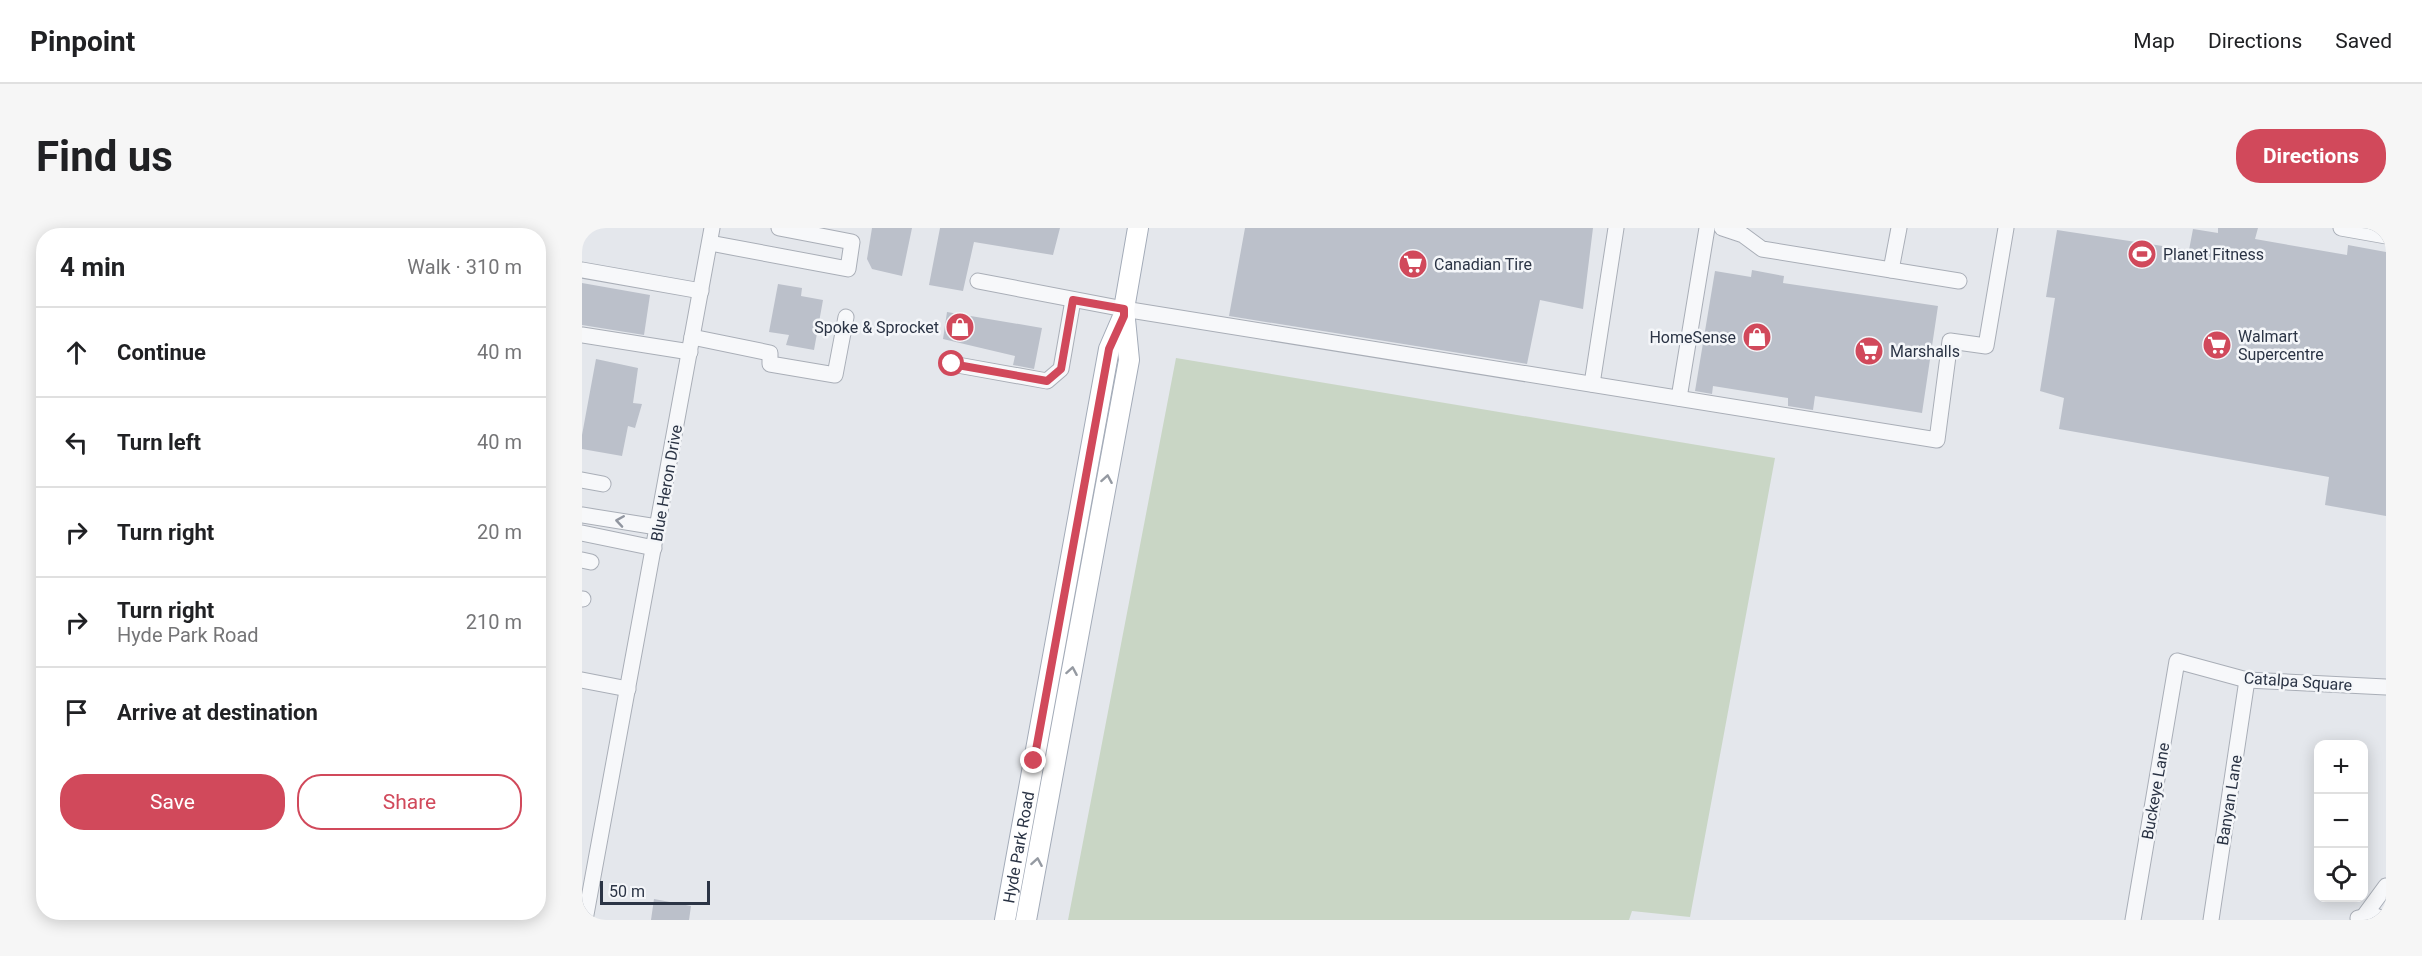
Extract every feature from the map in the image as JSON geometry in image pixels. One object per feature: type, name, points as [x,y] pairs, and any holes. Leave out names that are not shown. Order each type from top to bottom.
[{"type":"main road","name":"Hyde Park Road","points":[[1005,920],[1109,349],[1124,313],[1138,228]]},
{"type":"main road","name":"Hyde Park Road","points":[[1026,920],[1129,360],[1124,313]]},
{"type":"street","points":[[768,252],[774,228]]},
{"type":"street","points":[[711,236],[768,252],[848,269],[852,242],[779,228]]},
{"type":"street","points":[[1592,384],[1616,228]]},
{"type":"street","points":[[1679,398],[1707,228]]},
{"type":"street","points":[[1722,228],[1743,235],[1762,249],[1959,280]]},
{"type":"street","points":[[1892,270],[1899,228]]},
{"type":"street","points":[[978,281],[1124,313],[1592,384],[1937,440],[1950,341],[1986,346],[2006,228]]},
{"type":"street","points":[[2342,228],[2386,236]]},
{"type":"street","name":"Blue Heron Drive","points":[[585,920],[711,236]]},
{"type":"street","points":[[582,270],[701,291]]},
{"type":"street","points":[[952,364],[1047,381],[1061,369],[1073,300]]},
{"type":"street","points":[[582,335],[770,353],[770,364],[835,375],[846,317]]},
{"type":"street","points":[[582,480],[603,484]]},
{"type":"street","points":[[582,515],[657,527]]},
{"type":"street","points":[[582,533],[654,548]]},
{"type":"street","name":"Catalpa Square","points":[[2177,661],[2247,680],[2386,687]]},
{"type":"street","name":"Buckeye Lane","points":[[2133,920],[2177,661]]},
{"type":"street","points":[[582,680],[628,689]]},
{"type":"street","name":"Banyan Lane","points":[[2211,920],[2247,680]]},
{"type":"street","points":[[2359,918],[2386,886]]},
{"type":"street","points":[[2359,918],[2373,915],[2386,920]]},
{"type":"green space","points":[[1176,358],[1775,458],[1690,917],[1632,911],[1629,920],[1068,920]]},
{"type":"building","points":[[872,228],[912,228],[902,276],[872,269],[867,259]]},
{"type":"building","points":[[940,228],[1060,228],[1053,255],[974,242],[963,291],[929,285]]},
{"type":"building","name":"Canadian Tire","points":[[1245,228],[1593,228],[1583,309],[1540,300],[1527,364],[1229,316]]},
{"type":"building","name":"Walmart Supercentre","points":[[2218,228],[2258,228],[2255,239],[2347,255],[2348,245],[2386,252],[2386,516],[2325,505],[2329,477],[2059,429],[2064,398],[2040,391],[2055,298],[2046,297],[2057,230],[2189,250],[2193,229],[2218,233]]},
{"type":"building","points":[[1752,270],[1784,276],[1783,283],[1938,306],[1922,413],[1815,396],[1813,410],[1788,406],[1788,398],[1713,386],[1712,394],[1695,391],[1715,271],[1751,277]]},
{"type":"building","points":[[582,283],[650,295],[644,335],[582,325]]},
{"type":"building","points":[[778,284],[802,288],[801,296],[823,300],[814,350],[786,345],[789,335],[769,332]]},
{"type":"building","points":[[947,312],[1042,328],[1034,369],[1013,365],[1015,356],[943,339]]},
{"type":"building","points":[[596,359],[638,368],[633,403],[642,404],[635,428],[628,426],[622,456],[582,449],[582,435]]},
{"type":"building","points":[[654,899],[691,906],[689,920],[651,920]]},
{"type":"place","name":"Planet Fitness","points":[[2142,254]]},
{"type":"place","name":"Canadian Tire","points":[[1413,264]]},
{"type":"place","name":"Spoke & Sprocket","points":[[960,327]]},
{"type":"place","name":"HomeSense","points":[[1757,337]]},
{"type":"place","name":"Walmart Supercentre","points":[[2217,345]]},
{"type":"place","name":"Marshalls","points":[[1869,351]]},
{"type":"route","points":[[952,364],[1047,381],[1061,369],[1073,300],[1124,309],[1124,316],[1109,349],[1034,761]]}]
